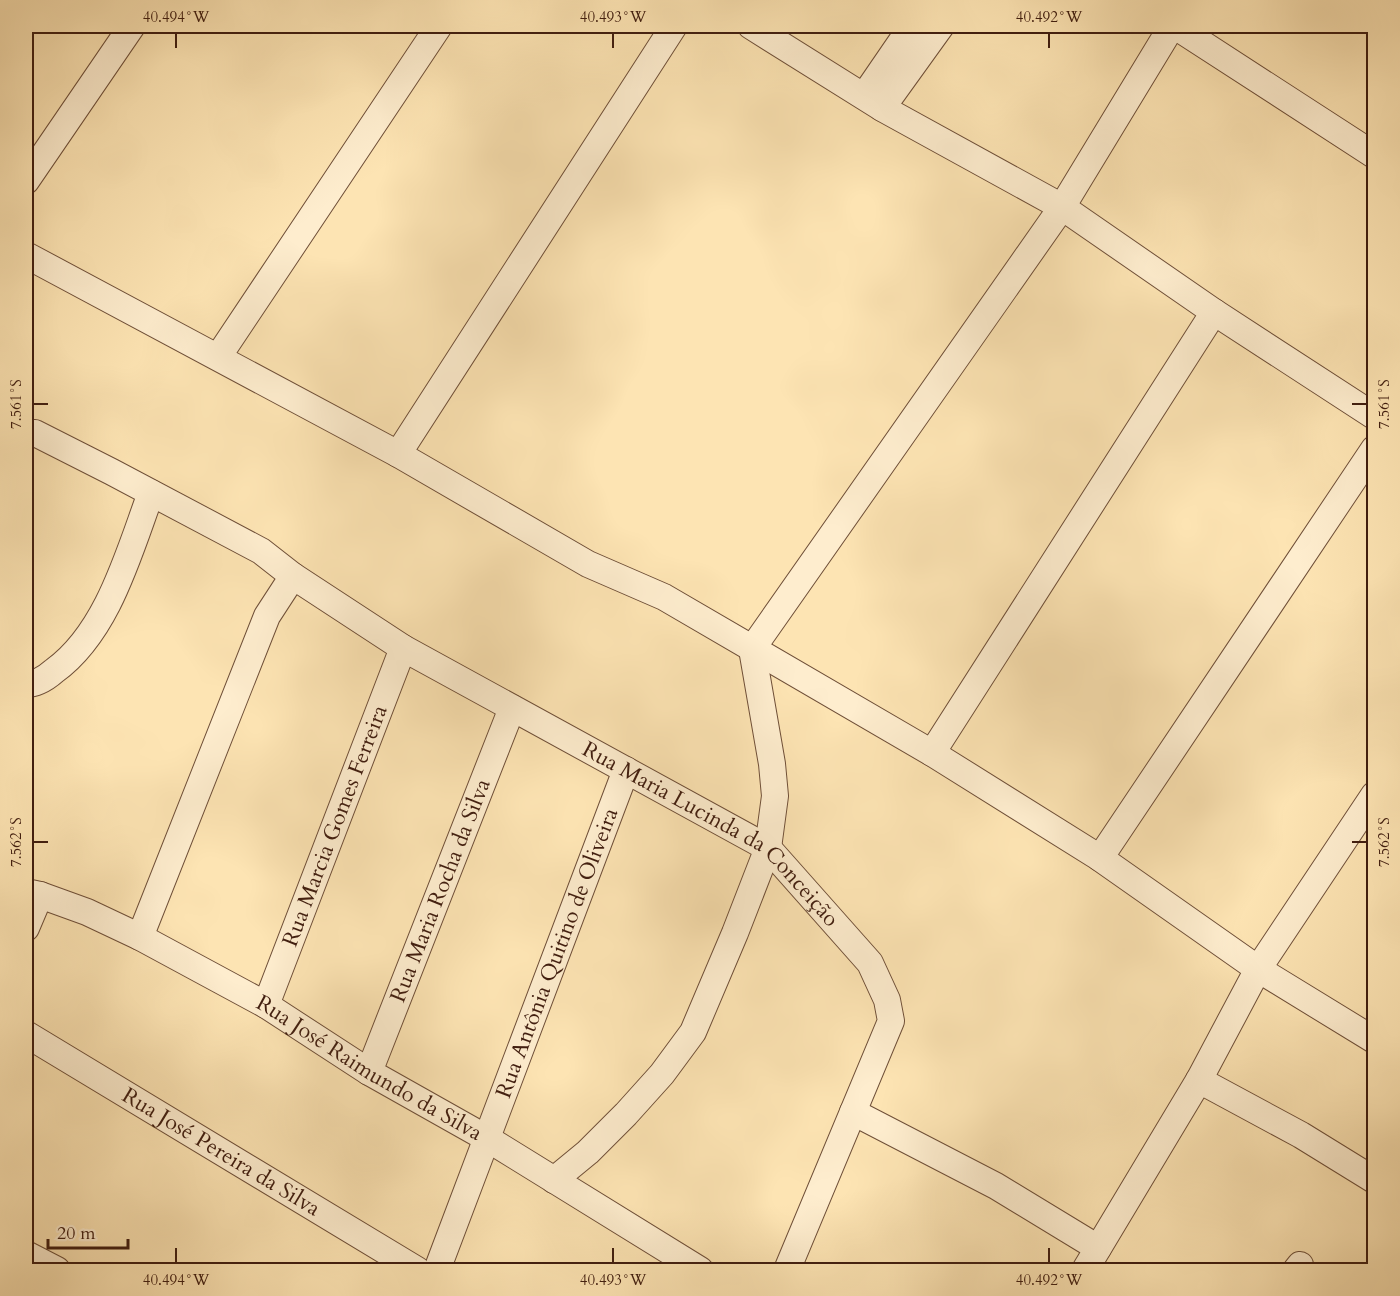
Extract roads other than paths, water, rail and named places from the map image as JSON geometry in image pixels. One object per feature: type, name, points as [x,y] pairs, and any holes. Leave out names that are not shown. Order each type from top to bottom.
[{"type":"street","points":[[26,181],[132,26]]},
{"type":"street","points":[[218,357],[439,26]]},
{"type":"street","points":[[398,454],[674,26]]},
{"type":"street","points":[[752,26],[873,102],[1062,207],[1214,312],[1374,416]]},
{"type":"street","points":[[873,102],[912,26]]},
{"type":"street","points":[[873,102],[941,26]]},
{"type":"street","points":[[554,1180],[588,1152],[626,1114],[662,1074],[693,1032],[768,848],[775,796],[752,649],[1062,207],[1174,26],[1374,155]]},
{"type":"street","points":[[26,255],[398,454],[588,564],[664,597],[932,753],[1100,858],[1258,969],[1374,1040]]},
{"type":"street","points":[[932,753],[1214,312]]},
{"type":"street","name":"Rua Maria Lucinda da Conceição","points":[[26,433],[35,434],[261,551],[293,576],[404,648],[768,848],[870,963],[887,1000],[891,1021],[787,1270]]},
{"type":"street","points":[[1100,858],[1374,449]]},
{"type":"street","points":[[26,684],[45,679],[63,665],[90,636],[115,588],[152,493]]},
{"type":"street","points":[[140,937],[267,616],[293,576]]},
{"type":"street","name":"Rua Marcia Gomes Ferreira","points":[[266,1005],[404,648]]},
{"type":"street","name":"Rua Maria Rocha da Silva","points":[[369,1072],[512,708]]},
{"type":"street","name":"Rua Antônia Quitino de Oliveira","points":[[437,1270],[626,770]]},
{"type":"street","points":[[1085,1270],[1199,1080],[1258,969],[1374,795]]},
{"type":"street","points":[[26,928],[33,893]]},
{"type":"street","name":"Rua José Raimundo da Silva","points":[[33,893],[87,912],[140,937],[266,1005],[369,1072],[488,1139],[700,1270]]},
{"type":"street","name":"Rua José Pereira da Silva","points":[[26,1035],[417,1270]]},
{"type":"street","points":[[1199,1080],[1300,1135],[1374,1180]]},
{"type":"street","points":[[853,1112],[996,1186],[1098,1248]]},
{"type":"street","points":[[26,1254],[57,1270]]}]
